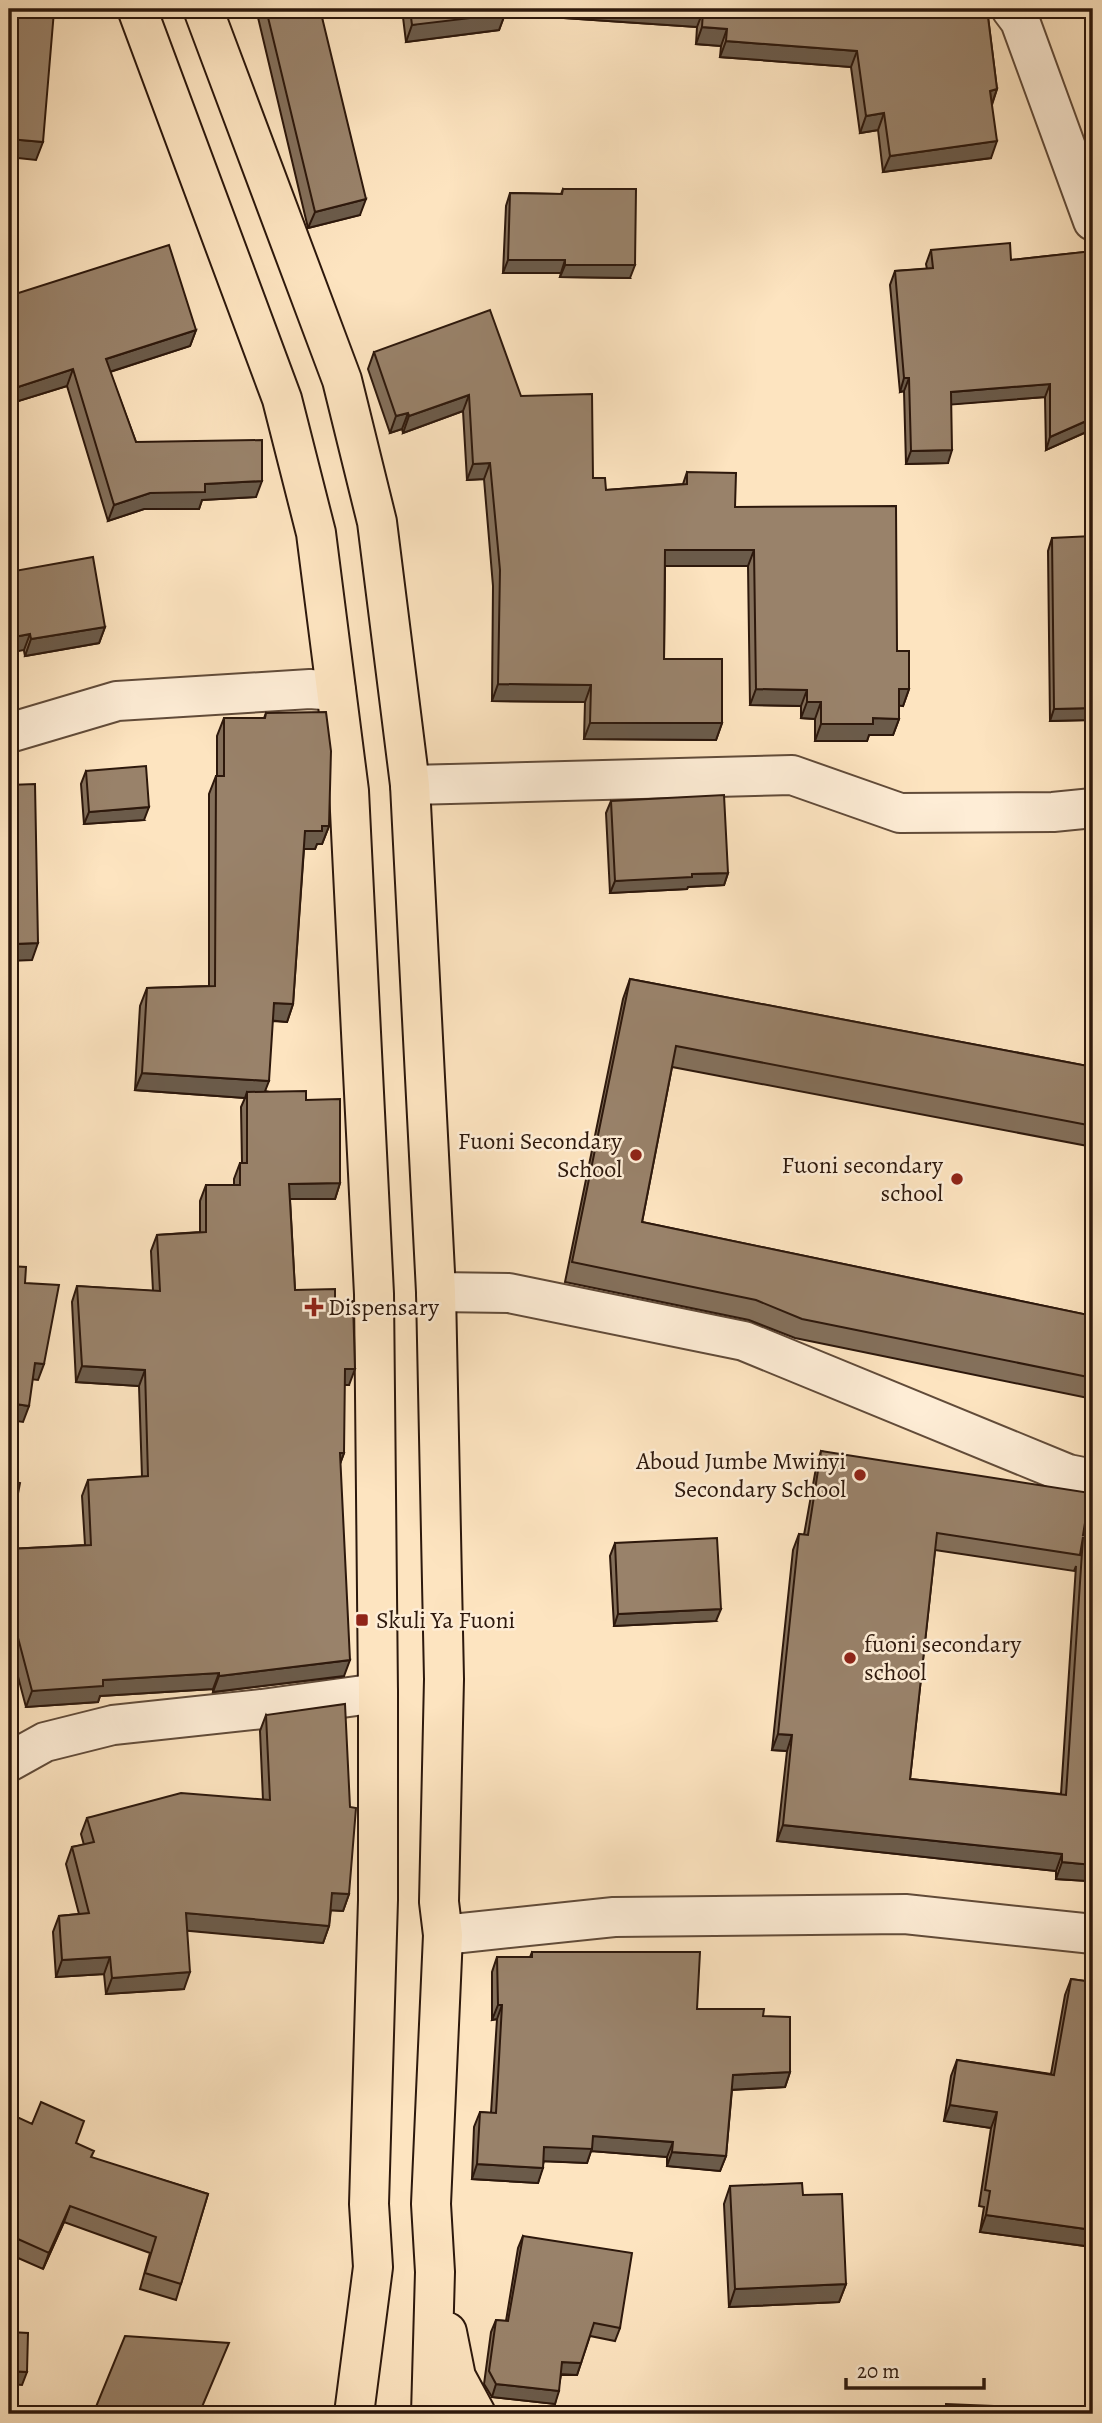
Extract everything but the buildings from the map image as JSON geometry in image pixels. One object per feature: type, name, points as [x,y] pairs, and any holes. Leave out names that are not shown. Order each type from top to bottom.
[{"type":"main road","points":[[137,9],[282,399],[316,533],[349,791],[374,1294],[378,1693],[378,1900],[369,2204],[373,2267],[354,2414]]},
{"type":"main road","points":[[204,9],[342,380],[377,522],[410,785],[436,1292],[444,1679],[439,1902],[443,1935],[431,2204],[435,2272],[430,2414]]},
{"type":"main road","points":[[435,2272],[456,2377],[476,2414]]},
{"type":"street","points":[[1011,9],[1020,21],[1093,221]]},
{"type":"street","points":[[9,733],[117,701],[310,689],[336,691]]},
{"type":"street","points":[[410,785],[792,775],[900,813],[1053,812],[1093,808]]},
{"type":"street","points":[[436,1292],[509,1293],[744,1341],[1068,1474],[1093,1479]]},
{"type":"street","points":[[9,1762],[46,1742],[113,1724],[262,1709],[378,1693]]},
{"type":"street","points":[[443,1935],[614,1917],[891,1914],[1093,1934]]},
{"type":"place","name":"Fuoni Secondary School","points":[[636,1155]]},
{"type":"place","name":"Fuoni secondary school","points":[[957,1179]]},
{"type":"place","name":"Dispensary","points":[[314,1307]]},
{"type":"place","name":"Aboud Jumbe Mwinyi Secondary School","points":[[860,1475]]},
{"type":"place","name":"Skuli Ya Fuoni","points":[[362,1620]]},
{"type":"place","name":"fuoni secondary school","points":[[850,1658]]}]
